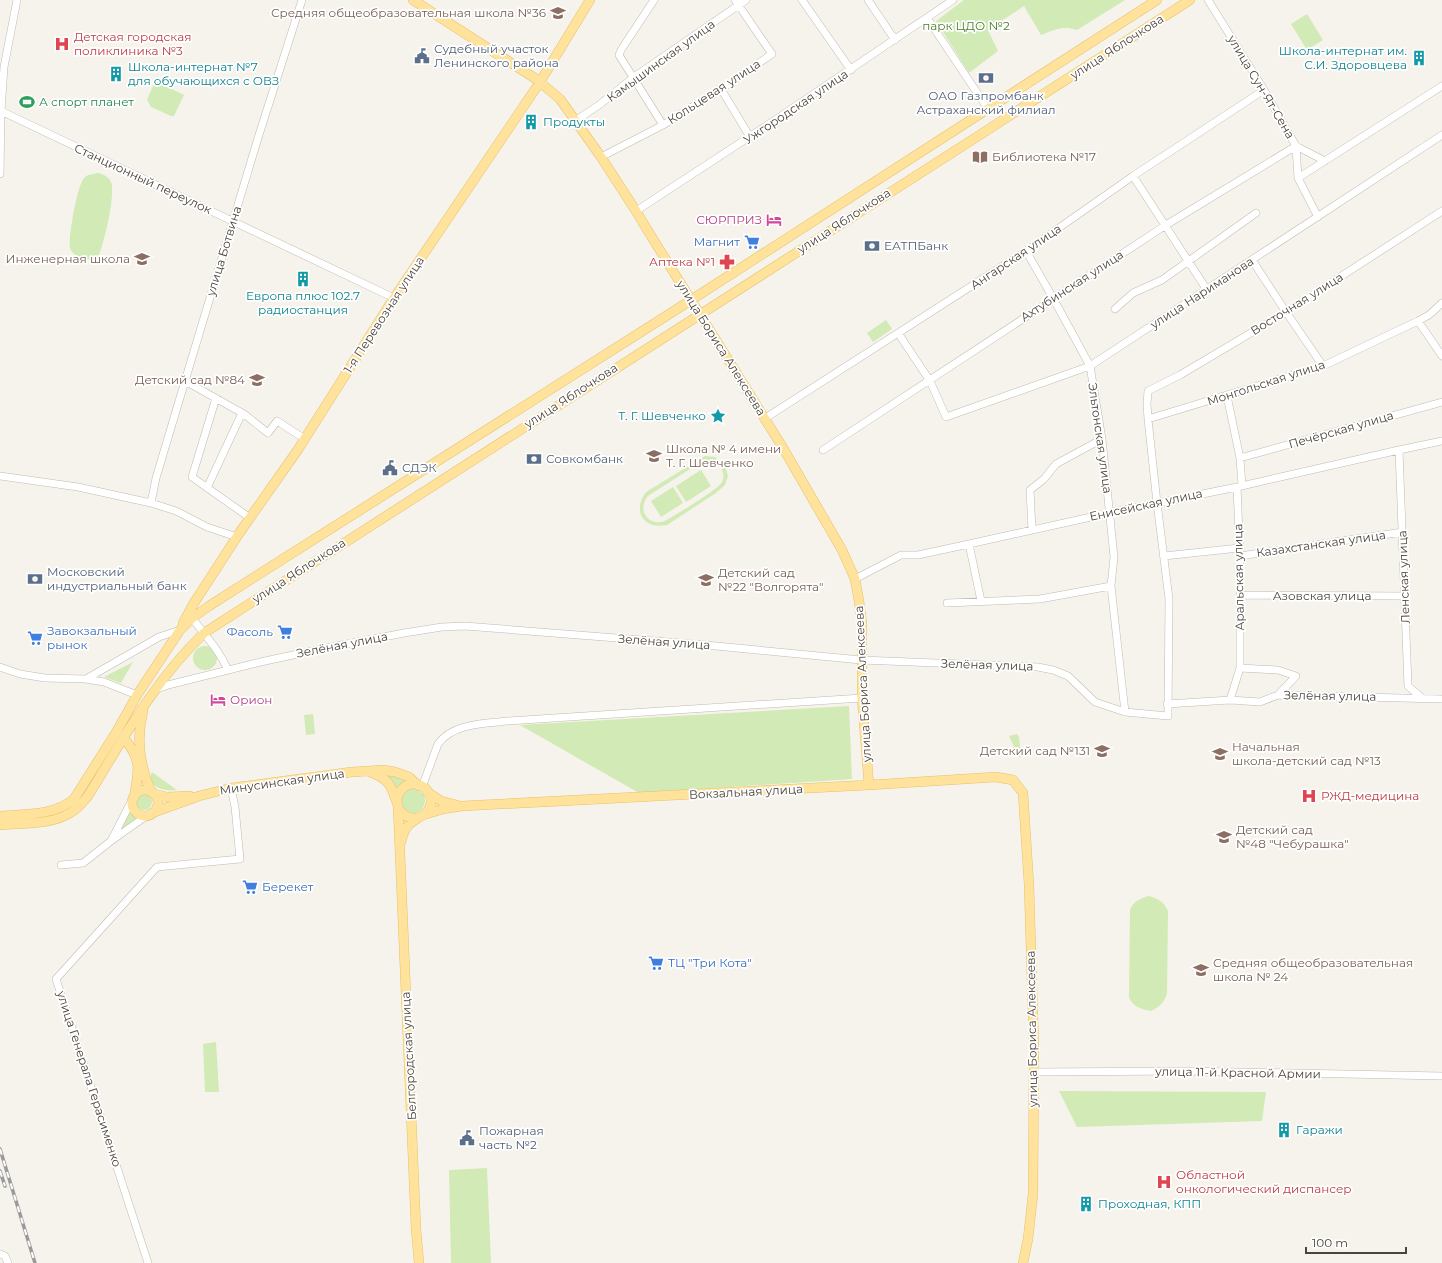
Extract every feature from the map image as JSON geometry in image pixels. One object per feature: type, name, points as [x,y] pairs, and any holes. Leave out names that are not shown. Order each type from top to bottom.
[{"type":"main road","name":"улица Бориса Алексеева","points":[[413,0],[540,82],[560,99],[601,157],[636,211],[783,448],[842,550],[854,580],[862,624],[862,698],[870,785]]},
{"type":"main road","name":"1-я Перевозная улица","points":[[180,630],[194,603],[237,537],[305,439],[394,298],[540,82],[590,0]]},
{"type":"main road","name":"улица Яблочкова","points":[[0,816],[43,812],[66,806],[74,799],[117,731],[137,695],[180,630],[192,618],[691,300],[1156,0]]},
{"type":"main road","name":"улица Яблочкова","points":[[0,824],[58,819],[71,813],[80,805],[88,796],[145,702],[187,649],[204,633],[1190,0]]},
{"type":"main road","points":[[124,738],[134,753],[138,768],[133,807],[136,812],[143,815],[151,814],[157,804],[142,768],[139,734],[140,722],[145,702]]},
{"type":"main road","points":[[116,749],[134,753]]},
{"type":"main road","name":"Минусинская улица","points":[[151,814],[199,796],[231,788],[365,771],[383,770],[395,772],[409,777],[423,788]]},
{"type":"main road","name":"Минусинская улица","points":[[365,771],[379,775],[388,781],[397,805]]},
{"type":"main road","name":"Вокзальная улица","points":[[420,816],[443,809],[462,806],[996,777],[1013,780],[1023,794]]},
{"type":"main road","points":[[410,785],[423,788],[430,799],[430,806],[420,816],[411,818],[404,815],[397,805],[398,795],[403,788],[410,785]]},
{"type":"main road","name":"Вокзальная улица","points":[[423,788],[446,803],[462,806]]},
{"type":"main road","points":[[133,798],[139,792],[147,790],[152,793]]},
{"type":"main road","name":"Минусинская улица","points":[[152,793],[176,797],[199,796]]},
{"type":"main road","name":"улица Бориса Алексеева","points":[[1023,794],[1030,900],[1034,1036],[1033,1194],[1029,1232],[1023,1263]]},
{"type":"main road","name":"Белгородская улица","points":[[397,805],[416,1229],[420,1263]]},
{"type":"main road","name":"Белгородская улица","points":[[399,849],[405,828],[420,816]]},
{"type":"street","points":[[0,174],[1,111],[4,67],[17,0]]},
{"type":"street","name":"улица Ботвина","points":[[151,503],[156,478],[233,221],[302,0]]},
{"type":"street","name":"Кольцевая улица","points":[[654,0],[619,55],[663,125],[722,89],[772,54],[737,2]]},
{"type":"street","name":"Камышинская улица","points":[[575,121],[599,105],[634,77],[737,2],[746,0]]},
{"type":"street","points":[[802,0],[851,70]]},
{"type":"street","points":[[868,0],[895,40]]},
{"type":"street","name":"Ужгородская улица","points":[[636,211],[851,70],[953,0]]},
{"type":"street","name":"улица Сун-Ят-Сена","points":[[1208,0],[1264,90],[1296,146],[1298,178]]},
{"type":"street","points":[[927,18],[988,109]]},
{"type":"street","points":[[1318,218],[1298,178],[1442,86]]},
{"type":"street","points":[[722,89],[750,137]]},
{"type":"street","name":"Ангарская улица","points":[[764,419],[1026,251],[1133,176],[1264,90]]},
{"type":"street","name":"Станционный переулок","points":[[1,111],[394,298]]},
{"type":"street","points":[[601,157],[663,125]]},
{"type":"street","name":"улица Нариманова","points":[[930,381],[946,416],[1090,366],[1318,218],[1442,135]]},
{"type":"street","points":[[1296,146],[1325,161]]},
{"type":"street","name":"Ахтубинская улица","points":[[823,450],[1166,225],[1296,146]]},
{"type":"street","points":[[1133,176],[1207,290]]},
{"type":"street","name":"Восточная улица","points":[[1148,419],[1148,391],[1180,376],[1286,312],[1442,211]]},
{"type":"street","points":[[1115,309],[1133,293],[1162,280],[1256,213]]},
{"type":"street","name":"Эльтонская улица","points":[[1026,251],[1090,366],[1102,439],[1110,513],[1114,557],[1111,586],[1125,712]]},
{"type":"street","points":[[1252,260],[1323,366]]},
{"type":"street","name":"Монгольская улица","points":[[1148,419],[1323,366],[1400,329],[1418,322],[1429,315],[1442,303]]},
{"type":"street","points":[[1418,322],[1442,356]]},
{"type":"street","points":[[898,333],[930,381]]},
{"type":"street","points":[[185,381],[242,413],[268,433],[277,421],[305,439]]},
{"type":"street","name":"Аральская улица","points":[[1227,396],[1240,458],[1240,668]]},
{"type":"street","points":[[216,398],[192,477],[250,518]]},
{"type":"street","name":"Печёрская улица","points":[[1240,458],[1442,402]]},
{"type":"street","points":[[207,488],[242,413]]},
{"type":"street","points":[[1148,419],[1156,503],[1169,599],[1167,704],[1230,700],[1260,702],[1278,695]]},
{"type":"street","points":[[1032,530],[1030,490],[1044,479],[1056,464],[1102,439]]},
{"type":"street","name":"Енисейская улица","points":[[854,580],[901,555],[918,555],[1240,486],[1399,450],[1442,442]]},
{"type":"street","name":"Ленская улица","points":[[1399,450],[1408,686],[1422,698]]},
{"type":"street","points":[[0,476],[78,487],[151,503],[176,511],[207,527],[237,537]]},
{"type":"street","name":"Казахстанская улица","points":[[1240,556],[1403,532]]},
{"type":"street","points":[[969,544],[981,601]]},
{"type":"street","name":"Казахстанская улица","points":[[1164,556],[1239,548]]},
{"type":"street","points":[[947,603],[1040,599],[1111,586]]},
{"type":"street","name":"Азовская улица","points":[[1240,595],[1404,596]]},
{"type":"street","points":[[192,618],[213,644],[222,657],[228,670]]},
{"type":"street","name":"Зелёная улица","points":[[153,691],[168,685],[228,670],[321,649],[442,627],[477,626],[653,642],[706,645],[861,660],[1038,667],[1053,670],[1068,676],[1095,702],[1125,712],[1168,716],[1167,704]]},
{"type":"street","points":[[86,679],[159,637],[180,630]]},
{"type":"street","points":[[0,667],[20,674],[39,677],[86,679],[104,682],[137,695]]},
{"type":"street","points":[[1230,700],[1240,668]]},
{"type":"street","name":"Зелёная улица","points":[[1240,668],[1278,670],[1296,676],[1278,695]]},
{"type":"street","name":"Зелёная улица","points":[[1278,695],[1422,698],[1442,700]]},
{"type":"street","points":[[423,788],[438,744],[449,734],[472,725],[515,720],[862,698]]},
{"type":"street","name":"улица Генерала Герасименко","points":[[148,1263],[56,979],[158,868],[240,859],[235,807],[231,788]]},
{"type":"street","points":[[111,841],[133,798]]},
{"type":"street","points":[[61,865],[83,863],[111,841],[151,814]]},
{"type":"street","name":"улица 11-й Красной Армии","points":[[1034,1072],[1188,1071],[1442,1076]]},
{"type":"street","points":[[0,1254],[5,1256],[8,1263]]},
{"type":"green space","name":"парк ЦДО №2","points":[[964,0],[1125,0],[1077,30],[1063,28],[1041,35],[1024,6],[988,30],[998,51],[969,73],[936,21]]},
{"type":"green space","points":[[1307,14],[1323,40],[1307,50],[1291,24]]},
{"type":"green space","points":[[155,81],[184,95],[174,116],[151,107],[147,100]]},
{"type":"green space","points":[[98,173],[106,176],[111,182],[111,207],[104,240],[99,255],[92,259],[85,259],[75,255],[71,251],[70,242],[72,224],[81,183],[87,176]]},
{"type":"green space","points":[[886,320],[892,329],[873,342],[867,333]]},
{"type":"green space","points":[[705,456],[715,457],[725,466],[728,476],[725,485],[716,493],[667,525],[652,525],[642,518],[640,506],[646,492]],"holes":[[[704,460],[715,462],[721,467],[723,478],[719,486],[665,521],[659,522],[649,519],[646,516],[643,506],[648,496]]]},
{"type":"green space","points":[[701,470],[711,486],[686,502],[676,486]]},
{"type":"green space","points":[[673,487],[683,503],[661,517],[651,501]]},
{"type":"green space","points":[[205,646],[213,650],[217,658],[213,666],[205,670],[197,666],[193,658],[197,650]]},
{"type":"green space","points":[[133,662],[121,683],[104,677]]},
{"type":"green space","points":[[849,706],[852,779],[639,793],[520,725]]},
{"type":"green space","points":[[313,714],[315,734],[306,735],[304,715]]},
{"type":"green space","points":[[1017,734],[1019,737],[1021,756],[1019,758],[1009,736]]},
{"type":"green space","points":[[152,772],[177,790],[158,788],[152,782]]},
{"type":"green space","points":[[379,772],[409,781],[401,785],[395,792]]},
{"type":"green space","points":[[413,789],[418,790],[424,796],[424,806],[418,812],[413,813],[408,812],[402,806],[401,801],[402,796],[408,790]]},
{"type":"green space","points":[[144,794],[150,796],[152,802],[150,808],[144,810],[138,808],[136,802],[138,796]]},
{"type":"green space","points":[[130,808],[136,815],[141,817],[120,829]]},
{"type":"green space","points":[[1149,896],[1161,901],[1168,911],[1167,993],[1161,1004],[1151,1011],[1138,1007],[1129,997],[1130,910],[1137,901]]},
{"type":"green space","points":[[216,1042],[219,1092],[205,1092],[203,1044]]},
{"type":"green space","points":[[1059,1091],[1266,1092],[1262,1121],[1077,1127]]},
{"type":"green space","points":[[487,1168],[491,1263],[451,1263],[449,1170]]},
{"type":"railway","points":[[0,1149],[35,1263]]},
{"type":"railway","points":[[0,1171],[5,1186]]},
{"type":"place","name":"Средняя общеобразовательная школа №36","points":[[558,13]]},
{"type":"place","name":"Детская городская поликлиника №3","points":[[62,44]]},
{"type":"place","name":"Судебный участок Ленинского района","points":[[422,56]]},
{"type":"place","name":"Школа-интернат им. С.И. Здоровцева","points":[[1419,58]]},
{"type":"place","name":"Школа-интернат №7 для обучающихся с ОВЗ","points":[[116,74]]},
{"type":"place","name":"ОАО Газпромбанк Астраханский филиал","points":[[986,78]]},
{"type":"place","name":"А спорт планет","points":[[27,102]]},
{"type":"place","name":"Продукты","points":[[531,122]]},
{"type":"place","name":"Библиотека №17","points":[[980,157]]},
{"type":"place","name":"СЮРПРИЗ","points":[[774,220]]},
{"type":"place","name":"Магнит","points":[[752,242]]},
{"type":"place","name":"ЕАТПБанк","points":[[872,246]]},
{"type":"place","name":"Инженерная школа","points":[[142,259]]},
{"type":"place","name":"Аптека №1","points":[[727,262]]},
{"type":"place","name":"Европа плюс 102.7 радиостанция","points":[[303,279]]},
{"type":"place","name":"Детский сад №84","points":[[257,380]]},
{"type":"place","name":"Т. Г. Шевченко","points":[[718,416]]},
{"type":"place","name":"Школа № 4 имени Т. Г. Шевченко","points":[[654,456]]},
{"type":"place","name":"Совкомбанк","points":[[534,459]]},
{"type":"place","name":"СДЭК","points":[[390,468]]},
{"type":"place","name":"Московский индустриальный банк","points":[[35,579]]},
{"type":"place","name":"Детский сад №22 \"Волгорята\"","points":[[706,580]]},
{"type":"place","name":"Фасоль","points":[[285,632]]},
{"type":"place","name":"Завокзальный рынок","points":[[35,638]]},
{"type":"place","name":"Орион","points":[[218,700]]},
{"type":"place","name":"Детский сад №131","points":[[1102,751]]},
{"type":"place","name":"Начальная школа-детский сад №13","points":[[1220,754]]},
{"type":"place","name":"РЖД-медицина","points":[[1309,796]]},
{"type":"place","name":"Детский сад №48 \"Чебурашка\"","points":[[1224,837]]},
{"type":"place","name":"Берекет","points":[[250,887]]},
{"type":"place","name":"ТЦ \"Три Кота\"","points":[[656,963]]},
{"type":"place","name":"Средняя общеобразовательная школа № 24","points":[[1201,970]]},
{"type":"place","name":"Гаражи","points":[[1284,1130]]},
{"type":"place","name":"Пожарная часть №2","points":[[467,1138]]},
{"type":"place","name":"Областной онкологический диспансер","points":[[1164,1182]]},
{"type":"place","name":"Проходная, КПП","points":[[1086,1204]]}]
